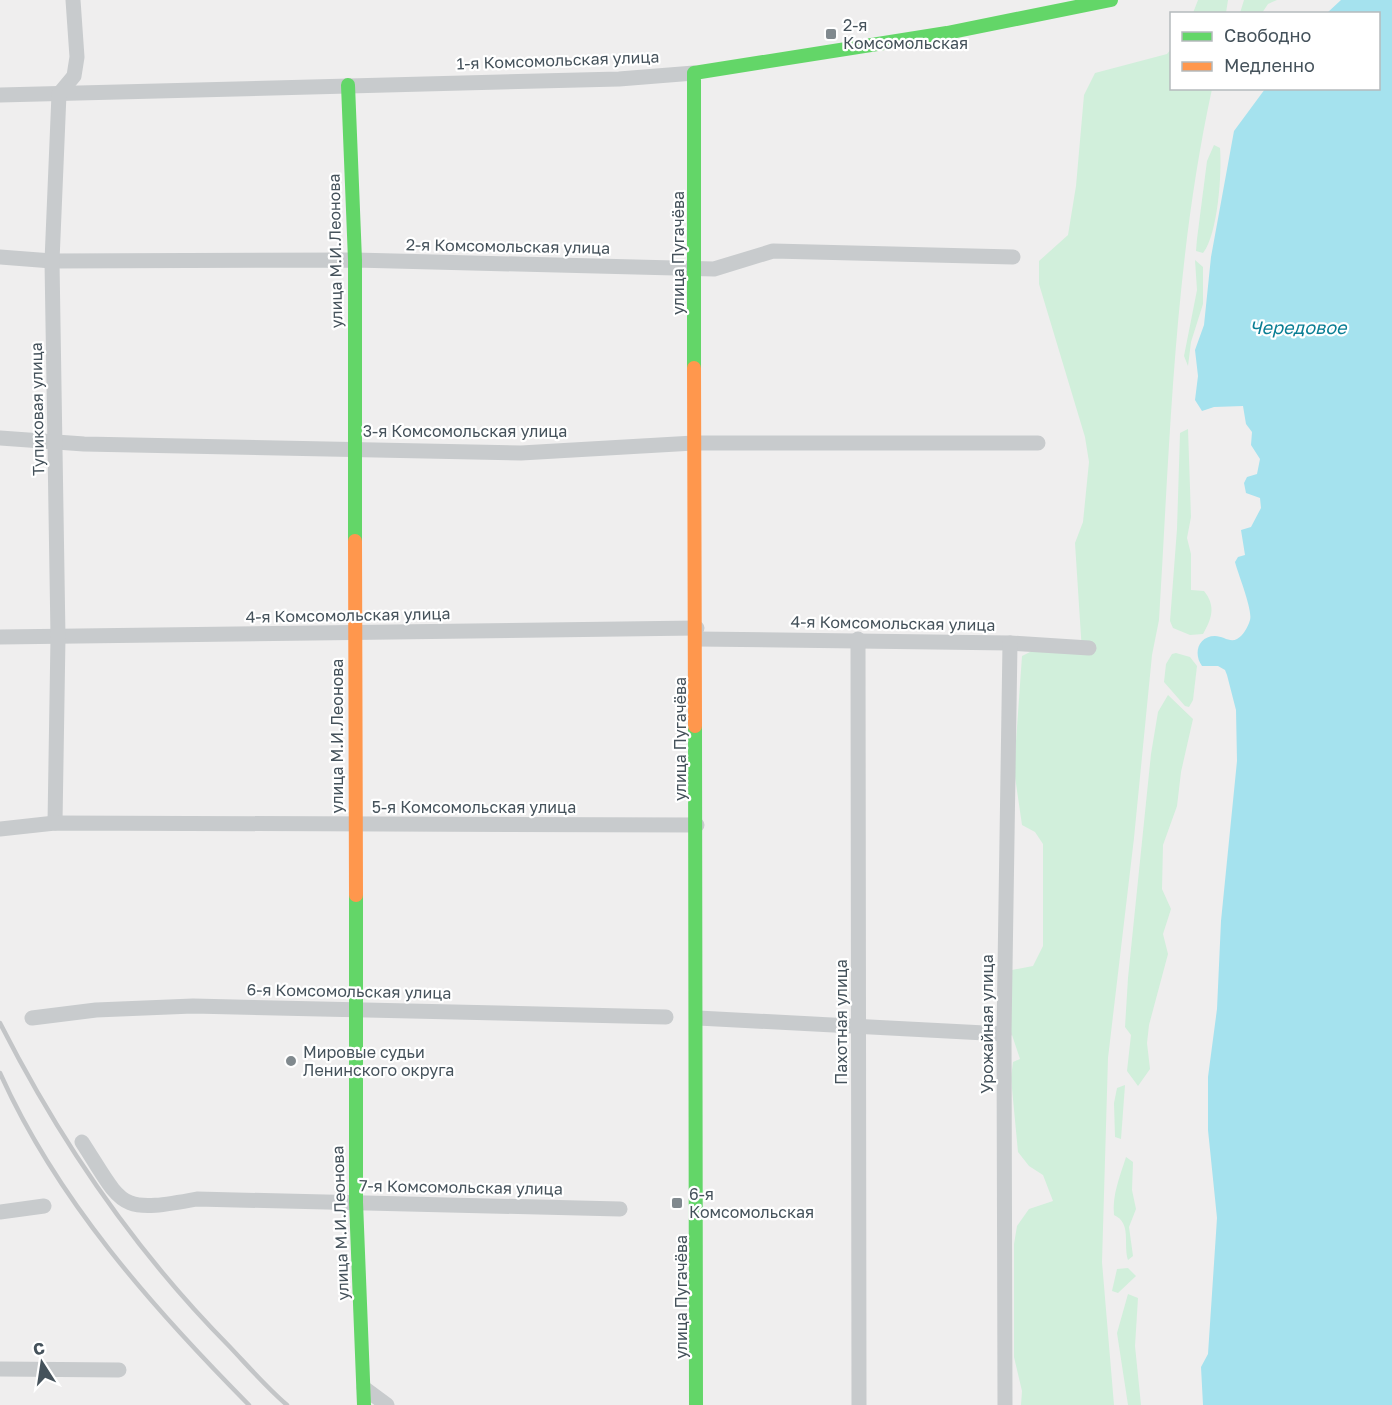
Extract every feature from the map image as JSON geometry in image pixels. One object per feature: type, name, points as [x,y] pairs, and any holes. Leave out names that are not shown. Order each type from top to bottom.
[{"type":"main road","name":"1-я Комсомольская улица","points":[[694,73],[947,33],[1111,0]]},
{"type":"main road","name":"улица Пугачёва","points":[[694,73],[698,1018],[696,1405]]},
{"type":"main road","name":"улица М.И.Леонова","points":[[348,85],[355,260],[356,1202],[364,1405]]},
{"type":"street","points":[[59,94],[74,76],[77,57],[74,0]]},
{"type":"street","name":"1-я Комсомольская улица","points":[[0,95],[619,79],[694,73]]},
{"type":"street","name":"Тупиковая улица","points":[[55,823],[58,638],[52,261],[59,94]]},
{"type":"street","name":"2-я Комсомольская улица","points":[[0,257],[52,261],[355,260],[694,268],[729,266],[749,256],[773,251],[1013,257]]},
{"type":"street","name":"3-я Комсомольская улица","points":[[0,438],[56,440],[84,444],[520,453],[694,443],[1038,443]]},
{"type":"street","name":"4-я Комсомольская улица","points":[[0,637],[697,633],[1010,643],[1089,648]]},
{"type":"street","name":"Пахотная улица","points":[[858,639],[859,1405]]},
{"type":"street","name":"Урожайная улица","points":[[1005,1405],[1004,1034],[1010,643]]},
{"type":"street","name":"5-я Комсомольская улица","points":[[0,829],[55,823],[697,825]]},
{"type":"street","name":"6-я Комсомольская улица","points":[[32,1018],[96,1010],[193,1006],[666,1017]]},
{"type":"street","points":[[698,1018],[1004,1034]]},
{"type":"street","name":"7-я Комсомольская улица","points":[[82,1142],[116,1194],[128,1204],[152,1207],[197,1199],[620,1209]]},
{"type":"street","points":[[0,1212],[44,1206]]},
{"type":"street","points":[[0,1369],[119,1370]]},
{"type":"street","points":[[364,1388],[387,1405]]},
{"type":"green space","points":[[1198,0],[1228,0],[1226,12],[1193,12]]},
{"type":"green space","points":[[1244,0],[1277,0],[1268,4],[1263,12],[1240,12]]},
{"type":"green space","points":[[1170,50],[1170,90],[1212,90],[1199,155],[1181,287],[1159,620],[1152,655],[1134,838],[1108,1058],[1102,1262],[1114,1405],[1021,1405],[1022,1391],[1014,1357],[1014,1244],[1017,1226],[1029,1209],[1053,1201],[1043,1175],[1029,1166],[1018,1152],[1011,1078],[1013,1062],[1020,1059],[1010,1029],[1012,970],[1033,966],[1043,946],[1043,844],[1035,832],[1022,825],[1014,770],[1022,656],[1032,651],[1082,652],[1075,543],[1083,522],[1089,462],[1085,437],[1039,284],[1039,261],[1068,235],[1076,186],[1084,95],[1095,73],[1167,54]]},
{"type":"green space","points":[[1214,145],[1220,148],[1218,202],[1212,232],[1203,253],[1196,251],[1197,239],[1207,161]]},
{"type":"green space","points":[[1195,260],[1203,267],[1203,304],[1191,342],[1188,366],[1184,356],[1197,290]]},
{"type":"green space","points":[[1188,429],[1191,517],[1187,538],[1191,554],[1191,590],[1204,591],[1211,607],[1209,623],[1203,634],[1190,635],[1173,628],[1170,621],[1177,529],[1180,433]]},
{"type":"green space","points":[[1172,654],[1190,657],[1197,666],[1193,700],[1189,707],[1185,706],[1164,682],[1166,664]]},
{"type":"green space","points":[[1168,695],[1193,719],[1181,772],[1177,806],[1163,845],[1162,889],[1171,909],[1163,934],[1168,954],[1149,1025],[1147,1043],[1150,1069],[1138,1086],[1127,1071],[1131,1035],[1125,1027],[1128,978],[1151,754],[1158,712]]},
{"type":"green space","points":[[1125,1085],[1121,1139],[1115,1137],[1114,1103],[1117,1088]]},
{"type":"green space","points":[[1126,1157],[1133,1162],[1132,1190],[1136,1209],[1129,1227],[1133,1256],[1128,1260],[1125,1229],[1120,1219],[1114,1215],[1114,1200]]},
{"type":"green space","points":[[1128,1268],[1136,1276],[1118,1293],[1112,1291],[1117,1269]]},
{"type":"green space","points":[[1128,1294],[1138,1298],[1135,1346],[1141,1405],[1128,1405],[1117,1333]]},
{"type":"water","name":"Чередовое","points":[[1341,0],[1392,0],[1392,1405],[1203,1405],[1201,1367],[1208,1354],[1217,1218],[1208,1130],[1208,1077],[1217,1009],[1221,921],[1237,761],[1236,710],[1227,675],[1225,670],[1218,666],[1202,666],[1198,651],[1201,642],[1209,637],[1234,640],[1241,636],[1248,626],[1249,608],[1235,562],[1238,557],[1245,555],[1241,530],[1251,527],[1261,508],[1260,498],[1246,493],[1244,483],[1247,477],[1257,474],[1260,459],[1251,445],[1252,432],[1246,424],[1243,406],[1214,407],[1202,411],[1195,400],[1198,376],[1195,350],[1204,325],[1211,257],[1234,131],[1264,90],[1380,90],[1380,12],[1328,12]]},
{"type":"railway","points":[[0,1023],[48,1111],[74,1153],[131,1233],[194,1309],[264,1384],[287,1405]]},
{"type":"railway","points":[[0,1073],[23,1120],[49,1165],[78,1208],[177,1330],[249,1405]]},
{"type":"traffic: fast","points":[[694,368],[694,73],[947,33],[1111,0]]},
{"type":"traffic: fast","points":[[348,85],[355,260],[355,541]]},
{"type":"traffic: fast","points":[[695,726],[696,1405]]},
{"type":"traffic: fast","points":[[356,895],[356,1202],[364,1405]]},
{"type":"traffic: slow","points":[[694,368],[695,726]]},
{"type":"traffic: slow","points":[[355,541],[356,895]]},
{"type":"place","name":"2-я Комсомольская","points":[[831,34]]},
{"type":"place","name":"Мировые судьи Ленинского округа","points":[[291,1061]]},
{"type":"place","name":"6-я Комсомольская","points":[[677,1203]]}]
